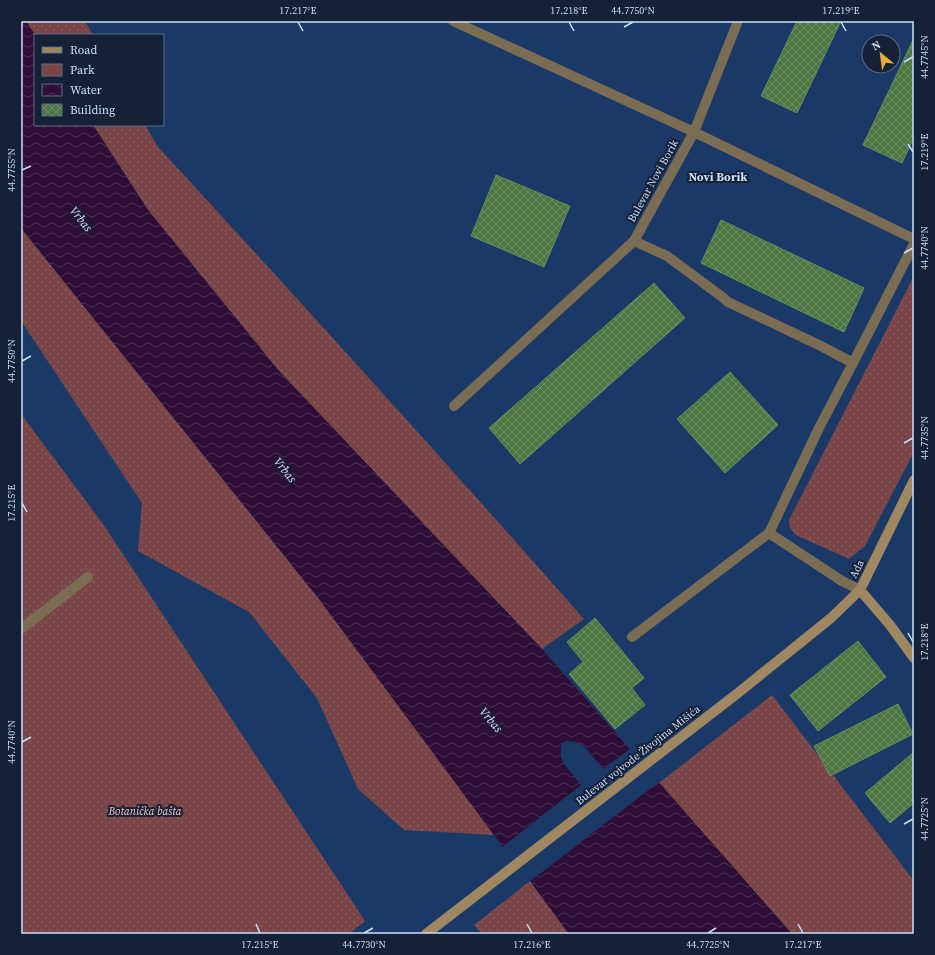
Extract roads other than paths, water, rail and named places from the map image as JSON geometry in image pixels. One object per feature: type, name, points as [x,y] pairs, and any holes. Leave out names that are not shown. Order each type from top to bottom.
[{"type":"street","points":[[453,21],[694,132],[914,240]]},
{"type":"street","name":"Bulevar Novi Borik","points":[[454,406],[634,241],[694,132],[738,21]]},
{"type":"street","points":[[634,241],[667,256],[728,302],[814,342],[854,363]]},
{"type":"street","points":[[632,637],[769,533],[819,428],[854,363],[914,244]]},
{"type":"street","name":"Ada","points":[[914,480],[860,590],[890,625],[914,658]]},
{"type":"street","points":[[769,533],[842,582],[860,590]]},
{"type":"street","points":[[21,629],[88,577]]},
{"type":"street","name":"Bulevar vojvode Živojina Mišića","points":[[426,934],[738,693],[816,631],[860,590]]},
{"type":"water","name":"Vrbas","points":[[21,21],[26,21],[34,34],[34,126],[94,126],[148,210],[279,371],[542,649],[792,934],[569,934],[319,599],[21,228]]},
{"type":"district","name":"Novi Borik","points":[[718,177]]},
{"type":"park label","name":"Botanička bašta","points":[[145,811]]}]
